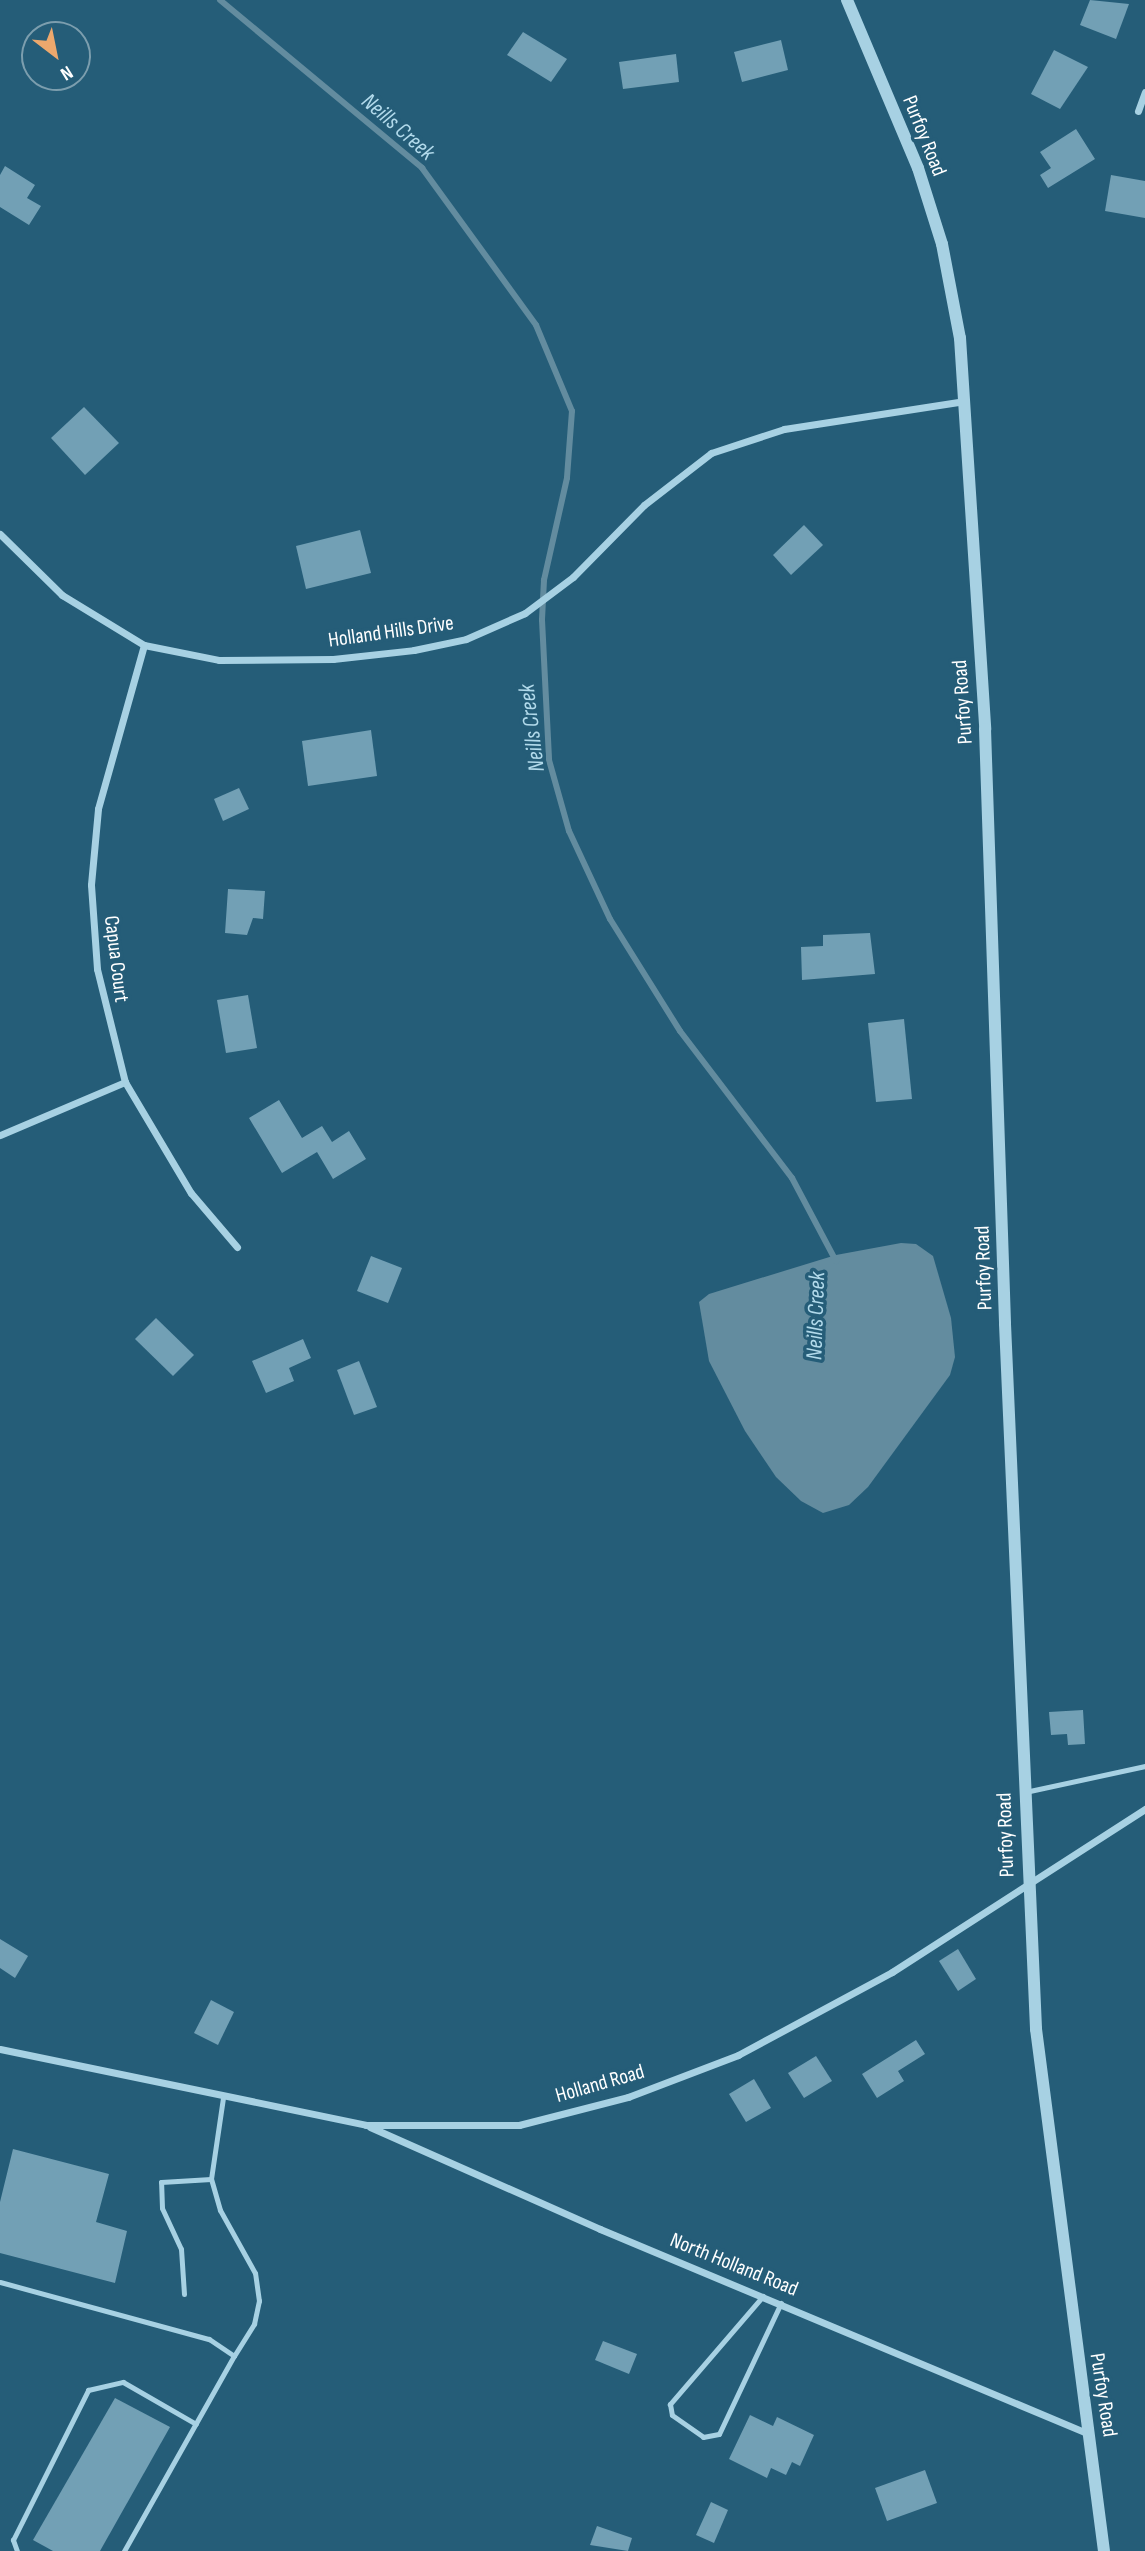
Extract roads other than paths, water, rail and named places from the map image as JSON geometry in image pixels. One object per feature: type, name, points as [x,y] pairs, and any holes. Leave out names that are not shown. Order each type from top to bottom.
[{"type":"street","name":"Purfoy Road","points":[[847,0],[918,168],[942,244],[960,338],[985,729],[1027,1884],[1036,2029],[1104,2551]]},
{"type":"street","points":[[1138,111],[1145,92]]},
{"type":"street","name":"Holland Hills Drive","points":[[0,534],[62,595],[144,645],[219,660],[333,659],[466,639],[525,613],[573,577],[644,505],[711,453],[784,429],[965,401]]},
{"type":"street","name":"Capua Court","points":[[144,645],[98,809],[91,885],[92,929],[104,1013],[125,1082],[191,1194],[237,1247]]},
{"type":"street","points":[[0,1135],[125,1082]]},
{"type":"street","name":"Holland Road","points":[[0,2049],[223,2098],[366,2125],[519,2125],[628,2097],[738,2055],[892,1972],[1145,1809]]},
{"type":"street","name":"North Holland Road","points":[[366,2125],[1090,2435]]},
{"type":"lane","points":[[1024,1792],[1145,1766]]},
{"type":"lane","points":[[124,2551],[254,2324],[260,2301],[255,2273],[220,2210],[211,2179],[223,2098]]},
{"type":"lane","points":[[184,2294],[181,2249],[162,2208],[161,2182],[211,2179]]},
{"type":"lane","points":[[0,2282],[209,2339],[234,2356]]},
{"type":"lane","points":[[763,2296],[670,2404],[672,2415],[703,2437],[719,2434],[780,2304]]},
{"type":"lane","points":[[17,2551],[13,2540],[89,2390],[123,2382],[196,2424]]},
{"type":"water","points":[[901,1243],[916,1244],[933,1256],[951,1318],[955,1357],[950,1375],[868,1487],[849,1505],[823,1513],[801,1501],[776,1477],[745,1431],[709,1361],[699,1302],[709,1294],[836,1255]]},
{"type":"waterway","name":"Neills Creek","points":[[220,0],[422,168],[536,325],[572,411],[567,478],[544,580],[542,620],[549,760],[569,831],[610,919],[680,1031],[792,1178],[836,1261]]}]
